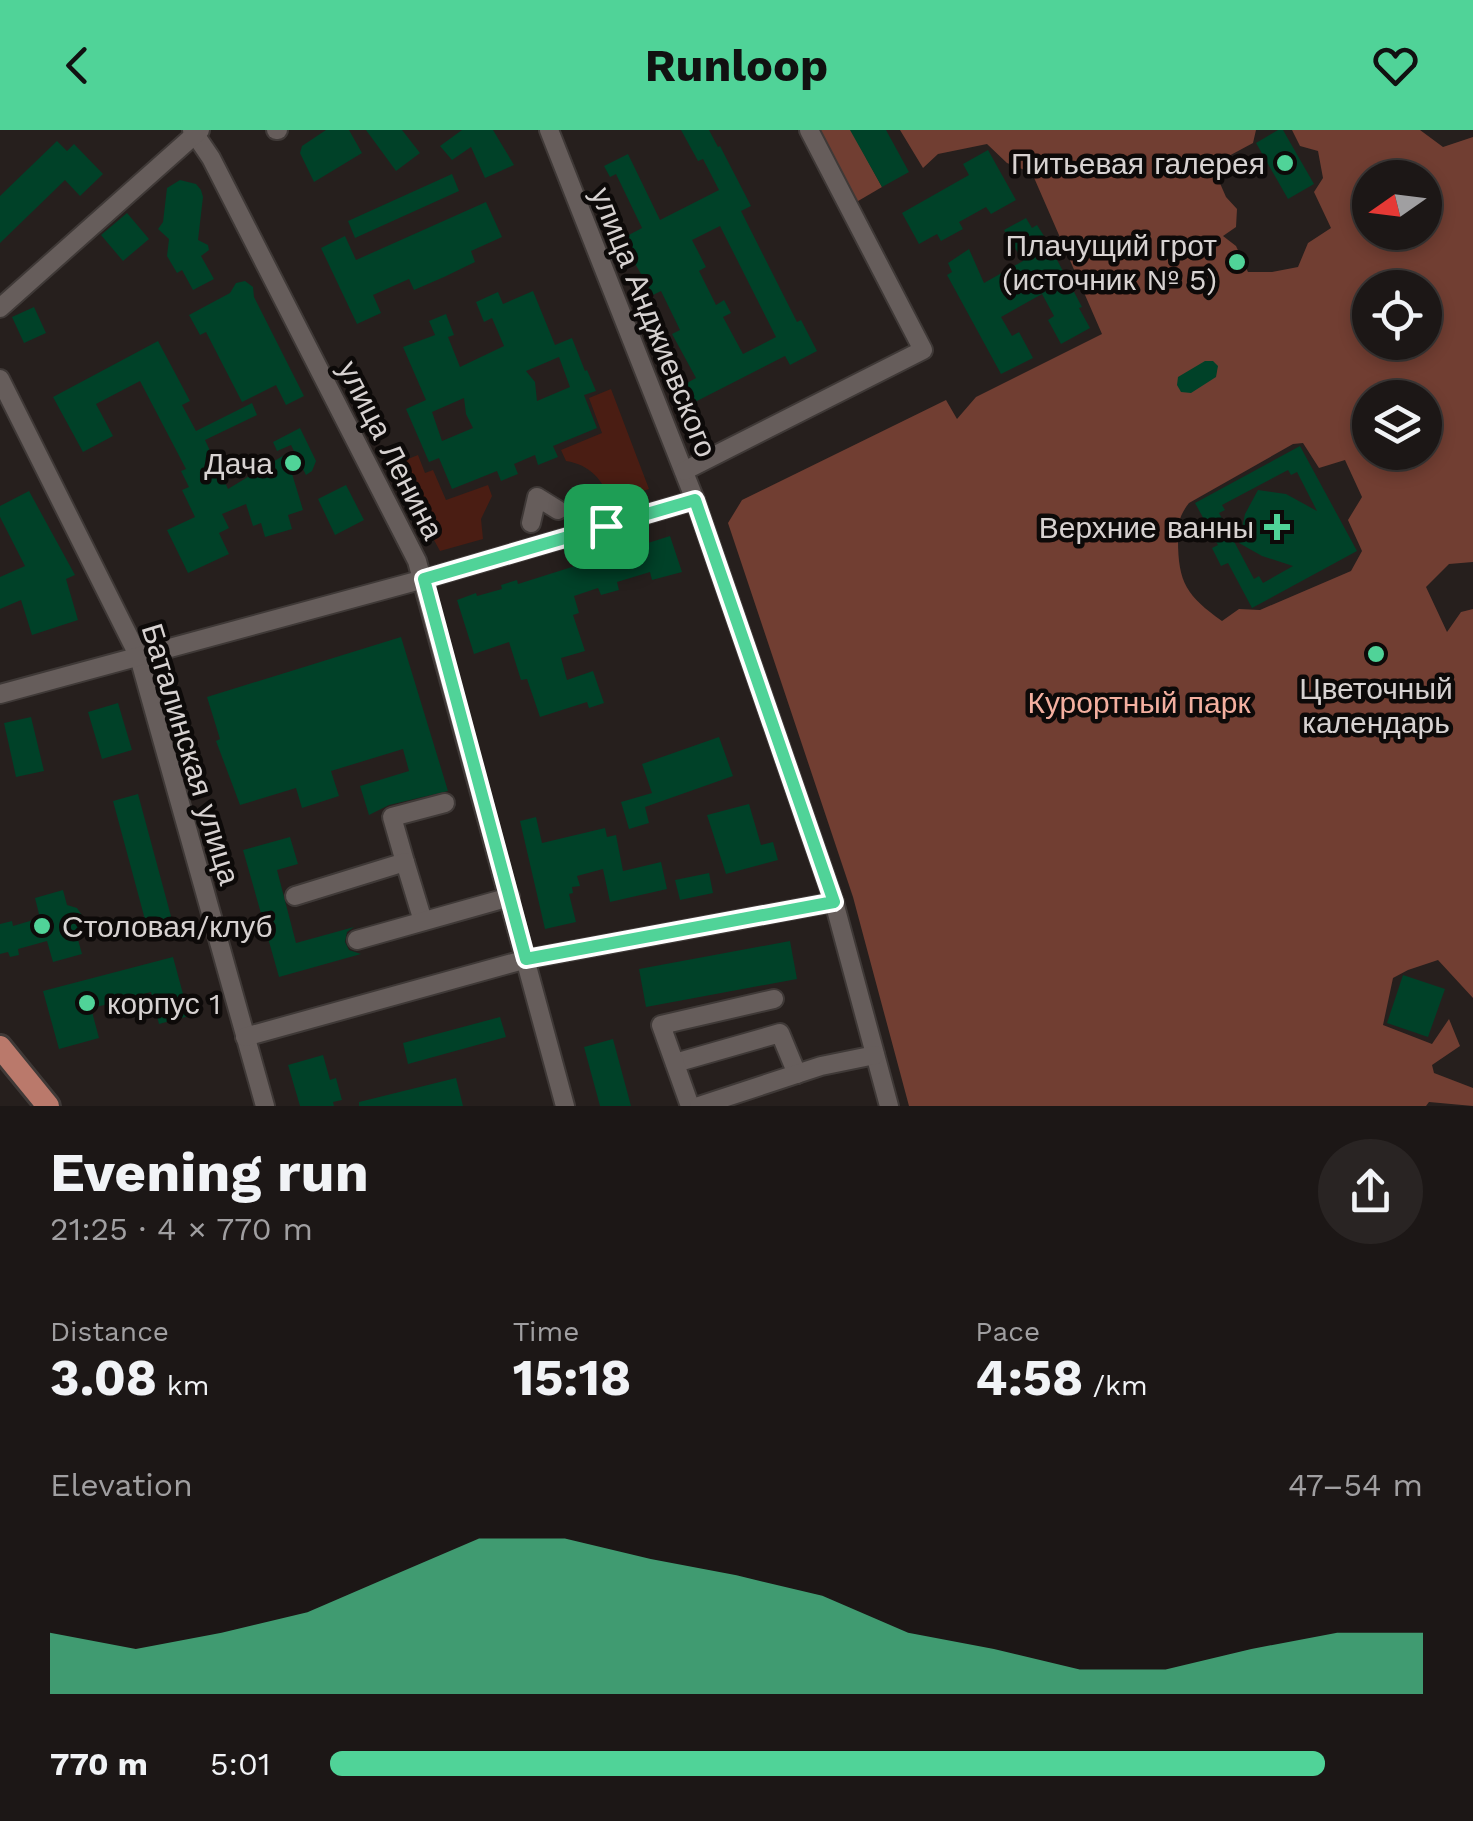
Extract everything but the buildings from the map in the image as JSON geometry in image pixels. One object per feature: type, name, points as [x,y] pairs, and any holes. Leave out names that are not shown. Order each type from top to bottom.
[{"type":"main road","points":[[0,1046],[48,1106]]},
{"type":"street","name":"улица Анджиевского","points":[[548,130],[695,500],[834,902],[889,1106]]},
{"type":"street","points":[[684,471],[923,350],[809,130]]},
{"type":"street","points":[[0,308],[196,131]]},
{"type":"street","name":"улица Ленина","points":[[196,131],[424,579],[566,1106]]},
{"type":"street","name":"Баталинская улица","points":[[0,379],[139,656],[265,1106]]},
{"type":"street","points":[[531,523],[537,497],[558,510]]},
{"type":"street","points":[[0,694],[424,579],[695,500]]},
{"type":"street","points":[[423,922],[392,818],[446,802]]},
{"type":"street","points":[[295,896],[405,862]]},
{"type":"street","points":[[357,940],[510,897]]},
{"type":"street","points":[[245,1037],[526,959],[834,902]]},
{"type":"street","points":[[690,1106],[661,1025],[774,999]]},
{"type":"street","points":[[675,1063],[780,1033],[797,1074]]},
{"type":"street","points":[[699,1106],[797,1074],[875,1055]]},
{"type":"shaded area","points":[[611,389],[649,489],[610,502],[594,474],[566,461],[561,450],[602,433],[589,398]]},
{"type":"shaded area","points":[[418,455],[425,473],[433,470],[446,500],[488,485],[492,496],[481,519],[483,539],[440,551],[393,465]]},
{"type":"green space","points":[[816,130],[851,130],[882,187],[853,204]]},
{"type":"green space","name":"Курортный парк","points":[[900,130],[1256,130],[1253,143],[1212,165],[1226,197],[1237,209],[1236,227],[1223,236],[1236,246],[1248,272],[1272,272],[1298,267],[1308,243],[1331,228],[1314,192],[1323,178],[1318,151],[1300,146],[1292,130],[1420,130],[1443,147],[1473,137],[1473,562],[1449,564],[1426,587],[1447,632],[1461,612],[1473,609],[1473,998],[1438,960],[1393,978],[1383,1025],[1432,1044],[1449,1019],[1460,1046],[1432,1065],[1434,1073],[1473,1088],[1473,1106],[1429,1102],[1426,1106],[909,1106],[853,897],[728,523],[742,500],[946,400],[957,419],[976,397],[1102,334],[1032,173],[1007,163],[987,144],[938,154],[923,168]],"holes":[[[1303,443],[1319,468],[1345,460],[1362,497],[1348,520],[1362,551],[1351,571],[1260,610],[1239,609],[1222,621],[1200,604],[1183,578],[1178,540],[1181,516],[1189,503],[1293,444]]]},
{"type":"place","name":"Питьевая галерея","points":[[1285,163]]},
{"type":"place","name":"Плачущий грот (источник № 5)","points":[[1237,262]]},
{"type":"place","name":"Дача","points":[[293,463]]},
{"type":"place","name":"Верхние ванны","points":[[1277,527]]},
{"type":"place","name":"Цветочный календарь","points":[[1376,654]]},
{"type":"place","name":"Столовая/клуб","points":[[42,926]]},
{"type":"place","name":"корпус 1","points":[[87,1003]]},
{"type":"route","points":[[695,500],[834,902],[526,959],[424,579],[606,526],[695,500]]}]
